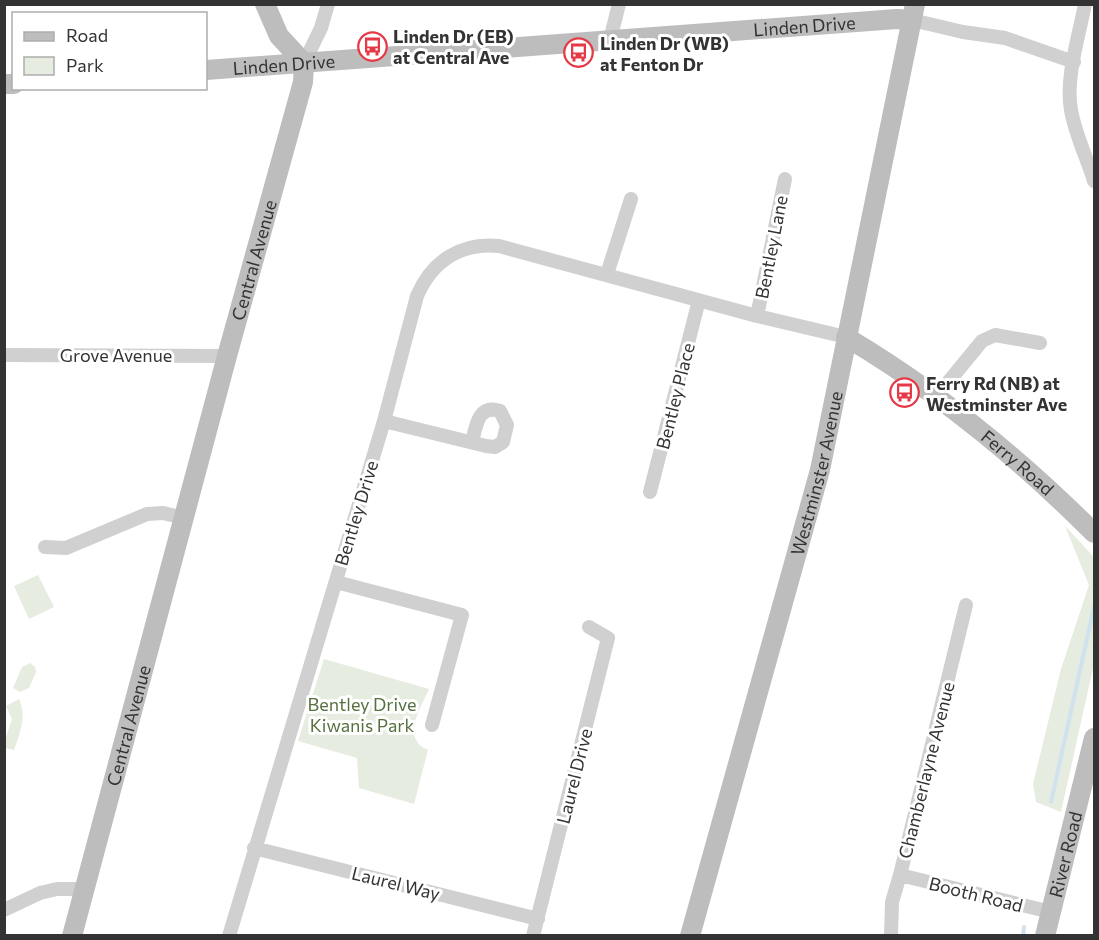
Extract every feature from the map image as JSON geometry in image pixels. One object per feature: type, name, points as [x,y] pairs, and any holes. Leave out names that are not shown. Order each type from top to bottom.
[{"type":"street","points":[[265,4],[279,36],[304,63]]},
{"type":"street","name":"Central Avenue","points":[[72,936],[226,356],[303,82],[304,63],[321,28],[328,4]]},
{"type":"street","points":[[610,40],[619,4]]},
{"type":"street","points":[[1085,4],[1074,62],[1071,111],[1095,181]]},
{"type":"street","name":"Linden Drive","points":[[207,70],[897,19],[914,12],[963,32],[1005,38],[1074,62]]},
{"type":"street","name":"Westminster Avenue","points":[[690,936],[820,470],[914,12]]},
{"type":"street","name":"Bentley Lane","points":[[757,316],[785,178]]},
{"type":"street","points":[[607,274],[631,199]]},
{"type":"street","name":"Bentley Drive","points":[[229,936],[384,421],[417,296],[423,282],[445,257],[465,248],[490,245],[607,274],[757,316],[846,337]]},
{"type":"street","name":"Bentley Place","points":[[650,492],[699,300]]},
{"type":"street","points":[[936,397],[982,341],[994,335],[1040,343]]},
{"type":"street","name":"Ferry Road","points":[[846,337],[876,354],[936,397],[1014,458],[1095,533]]},
{"type":"street","name":"Grove Avenue","points":[[4,355],[226,356]]},
{"type":"street","points":[[384,421],[472,442]]},
{"type":"street","points":[[45,547],[66,548],[147,514],[163,513],[184,518]]},
{"type":"street","points":[[336,582],[462,615],[432,725]]},
{"type":"street","name":"Chamberlayne Avenue","points":[[891,936],[892,902],[966,605]]},
{"type":"street","name":"Laurel Drive","points":[[533,936],[608,638],[589,627]]},
{"type":"street","name":"River Road","points":[[1045,936],[1095,738]]},
{"type":"street","name":"Laurel Way","points":[[254,848],[538,919]]},
{"type":"street","name":"Booth Road","points":[[900,875],[1051,912]]},
{"type":"street","points":[[4,910],[40,893],[57,889],[85,889]]},
{"type":"green space","points":[[1065,526],[1094,557],[1094,664],[1061,812],[1036,802],[1033,784],[1061,669],[1089,585]]},
{"type":"green space","points":[[38,575],[54,607],[29,619],[14,586]]},
{"type":"green space","name":"Bentley Drive Kiwanis Park","points":[[324,659],[429,689],[415,722],[415,738],[428,750],[414,804],[359,788],[357,758],[298,741]]},
{"type":"green space","points":[[30,663],[35,667],[36,672],[29,688],[20,692],[13,688],[22,667]]},
{"type":"green space","points":[[19,699],[23,718],[14,750],[5,748],[5,740],[12,719],[6,706]]},
{"type":"waterway","points":[[1051,802],[1094,607]]},
{"type":"waterway","points":[[1023,936],[1024,927]]},
{"type":"place","name":"Linden Dr (EB) at Central Ave","points":[[372,46]]},
{"type":"place","name":"Linden Dr (WB) at Fenton Dr","points":[[579,53]]},
{"type":"place","name":"Ferry Rd (NB) at Westminster Ave","points":[[905,393]]}]
